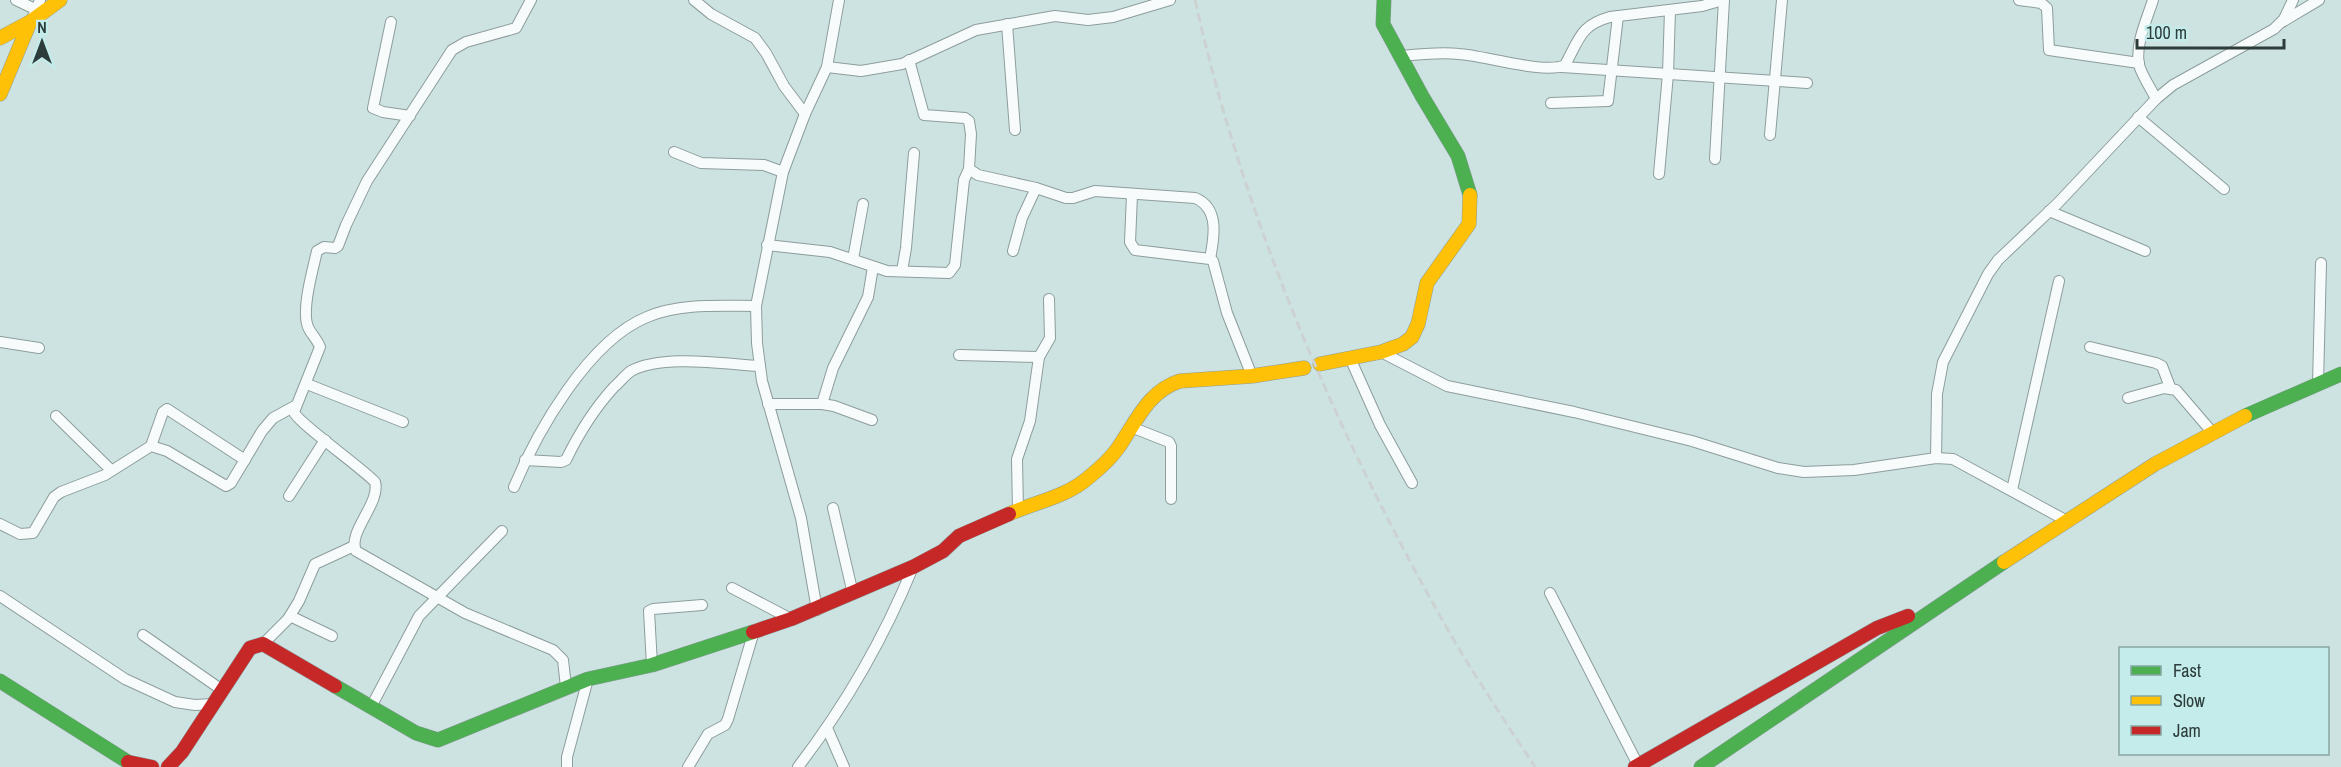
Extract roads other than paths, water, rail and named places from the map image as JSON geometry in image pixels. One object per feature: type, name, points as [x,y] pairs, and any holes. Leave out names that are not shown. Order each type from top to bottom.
[{"type":"main road","points":[[0,38],[36,11],[60,0]]},
{"type":"main road","points":[[1320,364],[1381,352],[1403,344],[1412,337],[1418,324],[1427,283],[1469,224],[1471,197],[1458,156],[1388,35],[1383,24],[1384,0]]},
{"type":"main road","points":[[0,94],[36,11]]},
{"type":"main road","points":[[168,767],[182,752],[250,648],[263,644],[416,733],[438,740],[457,735],[588,679],[652,665],[817,610],[914,567],[948,547],[959,536],[969,531],[1036,502],[1070,491],[1087,479],[1117,450],[1140,411],[1170,384],[1304,368]]},
{"type":"main road","points":[[1702,766],[1941,603],[2155,464],[2212,432],[2341,374]]},
{"type":"main road","points":[[1637,766],[1877,628],[1941,603]]},
{"type":"main road","points":[[0,681],[129,764],[152,767]]},
{"type":"street","points":[[16,0],[36,11]]},
{"type":"street","points":[[151,446],[167,451],[226,486],[231,483],[262,431],[273,418],[295,406],[307,384],[320,347],[308,327],[306,307],[316,251],[324,247],[335,248],[362,192],[456,46],[512,29],[531,0]]},
{"type":"street","points":[[694,0],[711,14],[755,38],[784,86],[805,114]]},
{"type":"street","points":[[817,610],[801,518],[768,404],[760,366],[756,306],[783,172],[805,114],[827,67],[839,0]]},
{"type":"street","points":[[827,67],[861,71],[902,64],[965,33],[1055,16],[1088,20],[1113,17],[1155,2],[1170,0]]},
{"type":"street","points":[[1562,67],[1581,33],[1598,20],[1702,6],[1724,0],[1715,159]]},
{"type":"street","points":[[1770,135],[1782,0]]},
{"type":"street","points":[[2019,0],[2040,3],[2047,8],[2049,50],[2139,63]]},
{"type":"street","points":[[2153,0],[2142,35],[2139,63],[2156,99]]},
{"type":"street","points":[[2280,24],[2293,0]]},
{"type":"street","points":[[1936,458],[1937,394],[1943,362],[1988,274],[1998,260],[2049,211],[2156,99],[2173,86],[2255,40],[2319,0]]},
{"type":"street","points":[[1659,174],[1668,74],[1670,9]]},
{"type":"street","points":[[1551,103],[1608,101],[1618,16]]},
{"type":"street","points":[[391,22],[373,108],[382,112],[410,116]]},
{"type":"street","points":[[1007,24],[1015,130]]},
{"type":"street","points":[[1402,56],[1459,54],[1518,64],[1807,83]]},
{"type":"street","points":[[767,245],[830,252],[887,271],[944,273],[954,270],[964,180],[969,169],[971,124],[965,118],[924,115],[909,60]]},
{"type":"street","points":[[2138,117],[2224,189]]},
{"type":"street","points":[[674,152],[701,164],[764,165],[783,172]]},
{"type":"street","points":[[902,271],[914,153]]},
{"type":"street","points":[[969,169],[978,175],[1072,198],[1095,191],[1195,198],[1203,201],[1215,227],[1210,259],[1215,267],[1227,313],[1252,376]]},
{"type":"street","points":[[1013,251],[1022,218],[1036,188]]},
{"type":"street","points":[[1132,195],[1130,242],[1135,250],[1210,259]]},
{"type":"street","points":[[853,259],[863,204]]},
{"type":"street","points":[[2049,211],[2145,250]]},
{"type":"street","points":[[2318,384],[2321,263]]},
{"type":"street","points":[[822,404],[833,368],[868,297],[873,267]]},
{"type":"street","points":[[2012,490],[2059,281]]},
{"type":"street","points":[[1018,511],[1017,459],[1030,421],[1039,357],[1050,338],[1049,299]]},
{"type":"street","points":[[514,488],[535,441],[568,389],[590,360],[615,336],[634,323],[656,314],[691,308],[756,306]]},
{"type":"street","points":[[0,342],[39,348]]},
{"type":"street","points":[[2090,347],[2162,366],[2170,387],[2181,394],[2212,432]]},
{"type":"street","points":[[1381,352],[1434,381],[1448,386],[1574,412],[1692,441],[1778,468],[1804,472],[1854,470],[1936,458],[1953,459],[2067,521]]},
{"type":"street","points":[[960,355],[1039,357]]},
{"type":"street","points":[[1350,358],[1380,425],[1412,483]]},
{"type":"street","points":[[525,460],[561,462],[567,460],[578,435],[598,405],[628,373],[640,368],[677,363],[760,366]]},
{"type":"street","points":[[307,384],[403,422]]},
{"type":"street","points":[[2128,398],[2170,387]]},
{"type":"street","points":[[768,404],[822,404],[872,420]]},
{"type":"street","points":[[263,644],[290,616],[315,564],[354,546],[376,487],[375,482],[365,471],[296,417],[295,406]]},
{"type":"street","points":[[0,524],[20,534],[33,533],[54,497],[111,470],[151,446],[163,412],[167,409],[245,460]]},
{"type":"street","points":[[56,416],[111,470]]},
{"type":"street","points":[[1131,427],[1169,441],[1171,446],[1171,499]]},
{"type":"street","points":[[289,496],[325,440]]},
{"type":"street","points":[[833,508],[853,594]]},
{"type":"street","points":[[371,707],[419,616],[502,531]]},
{"type":"street","points":[[354,546],[356,551],[436,598],[465,613],[553,650],[563,660],[566,687]]},
{"type":"street","points":[[798,767],[828,728],[897,607],[914,567]]},
{"type":"street","points":[[732,588],[790,619]]},
{"type":"street","points":[[1550,593],[1637,766]]},
{"type":"street","points":[[0,596],[125,679],[175,702],[195,705],[213,704]]},
{"type":"street","points":[[652,665],[649,611],[702,605]]},
{"type":"street","points":[[290,616],[332,636]]},
{"type":"street","points":[[688,767],[708,734],[725,725],[728,719],[754,631]]},
{"type":"street","points":[[143,635],[222,690]]},
{"type":"street","points":[[567,767],[567,757],[588,679]]},
{"type":"street","points":[[828,728],[844,767]]},
{"type":"railway","points":[[1195,0],[1240,166],[1268,248],[1334,407],[1410,562],[1452,637],[1535,767]]}]
